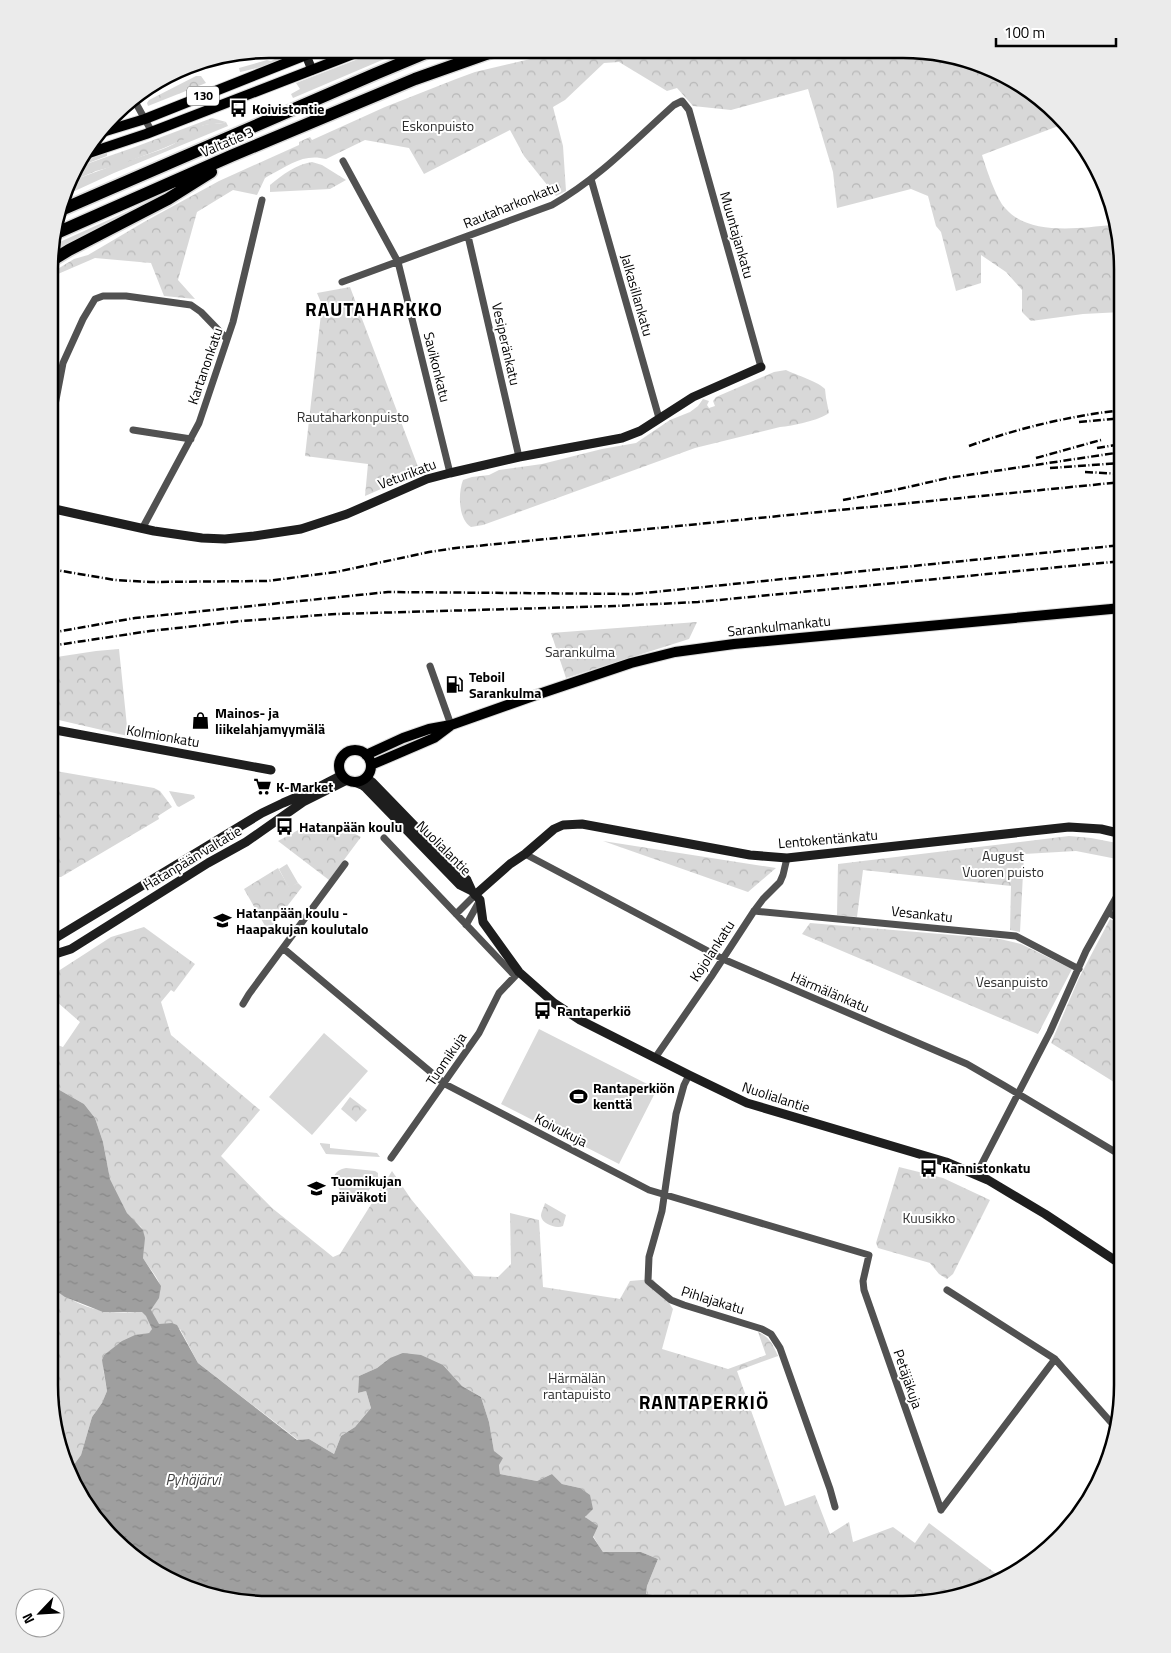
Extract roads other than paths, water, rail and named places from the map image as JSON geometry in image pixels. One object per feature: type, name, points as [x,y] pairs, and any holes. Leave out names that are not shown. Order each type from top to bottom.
[{"type":"highway","name":"Valtatie 3","points":[[67,207],[413,58]]},
{"type":"highway","name":"Valtatie 3","points":[[61,231],[250,148],[415,79],[474,58]]},
{"type":"highway","points":[[58,257],[168,199],[250,148]]},
{"type":"main road","name":"130","points":[[109,130],[145,119],[292,58]]},
{"type":"main road","name":"130","points":[[93,152],[152,132],[343,58]]},
{"type":"main road","name":"Sarankulmankatu","points":[[366,755],[416,733],[450,725],[631,663],[675,652],[852,632],[1114,609]]},
{"type":"main road","name":"Sarankulmankatu","points":[[371,766],[434,738],[450,725]]},
{"type":"main road","points":[[356,751],[366,755],[371,766],[366,778],[361,781],[348,779],[340,769],[340,763],[346,754],[356,751]]},
{"type":"street","points":[[308,58],[312,70]]},
{"type":"street","points":[[323,58],[325,65]]},
{"type":"street","name":"Rautaharkonkatu","points":[[342,282],[552,205],[575,192],[674,106],[682,101],[689,110]]},
{"type":"street","points":[[136,104],[152,132]]},
{"type":"street","name":"Muuntajankatu","points":[[689,110],[761,367]]},
{"type":"street","name":"Savikonkatu","points":[[343,162],[398,262],[450,473]]},
{"type":"street","name":"Jalkasillankatu","points":[[591,179],[659,418]]},
{"type":"street","name":"Kartanonkatu","points":[[142,529],[199,423],[233,322],[262,200]]},
{"type":"street","name":"Vesiperänkatu","points":[[468,236],[520,457]]},
{"type":"street","points":[[58,389],[63,363],[83,318],[95,299],[102,296],[126,296],[191,305],[201,312],[227,339]]},
{"type":"street","name":"Veturikatu","points":[[58,510],[142,529],[202,538],[225,539],[301,528],[347,514],[427,479],[520,457],[622,438],[640,430],[693,397],[761,367]]},
{"type":"street","points":[[133,430],[190,439]]},
{"type":"street","points":[[430,666],[450,725]]},
{"type":"street","name":"Kolmionkatu","points":[[58,730],[271,770]]},
{"type":"street","name":"Nuolialantie","points":[[366,778],[467,880],[476,895],[483,922],[517,974],[568,1012],[611,1036],[747,1103],[946,1162],[988,1180],[1045,1214],[1114,1260]]},
{"type":"street","name":"Hatanpään valtatie","points":[[58,937],[262,813],[311,791],[348,779]]},
{"type":"street","name":"Hatanpään valtatie","points":[[58,953],[71,949],[208,863],[246,842],[303,802],[348,779]]},
{"type":"street","name":"Nuolialantie","points":[[348,779],[366,788],[460,885],[476,895]]},
{"type":"street","name":"Lentokentänkatu","points":[[476,895],[510,864],[525,854],[554,829],[563,825],[596,826],[750,855],[787,858],[1060,828],[1085,828],[1114,833]]},
{"type":"street","points":[[384,838],[466,925],[517,974]]},
{"type":"street","name":"Härmälänkatu","points":[[525,854],[723,959],[967,1064],[1114,1151]]},
{"type":"street","name":"Kojolankatu","points":[[655,1058],[754,911],[780,882],[787,858]]},
{"type":"street","points":[[243,1004],[345,864]]},
{"type":"street","points":[[456,914],[476,895]]},
{"type":"street","points":[[466,925],[476,895]]},
{"type":"street","points":[[976,1175],[1050,1032],[1086,951],[1114,903]]},
{"type":"street","name":"Vesankatu","points":[[754,911],[1016,936],[1079,968]]},
{"type":"street","points":[[1109,913],[1114,916]]},
{"type":"street","name":"Koivukuja","points":[[284,949],[444,1084],[650,1190],[869,1255]]},
{"type":"street","name":"Tuomikuja","points":[[391,1158],[479,1033],[499,993],[517,974]]},
{"type":"street","name":"Pihlajakatu","points":[[689,1075],[684,1085],[676,1114],[662,1211],[649,1257],[648,1282],[671,1300],[684,1306],[762,1329],[771,1334],[780,1348],[835,1507]]},
{"type":"street","name":"Petäjäkuja","points":[[869,1255],[863,1281],[864,1290],[941,1510],[1055,1359]]},
{"type":"street","points":[[947,1290],[1055,1359],[1110,1421]]},
{"type":"water","name":"Pyhäjärvi","points":[[58,1089],[84,1104],[95,1118],[103,1142],[110,1179],[127,1213],[143,1230],[145,1238],[143,1258],[161,1286],[159,1298],[151,1310],[159,1324],[172,1323],[177,1325],[198,1363],[297,1440],[309,1439],[334,1454],[341,1436],[355,1427],[371,1408],[366,1391],[358,1393],[359,1376],[377,1368],[390,1358],[403,1353],[421,1355],[443,1365],[462,1386],[481,1397],[489,1422],[494,1451],[503,1458],[499,1465],[500,1474],[537,1481],[552,1474],[562,1484],[580,1488],[590,1495],[593,1509],[585,1517],[598,1526],[593,1537],[603,1552],[641,1552],[658,1559],[647,1586],[646,1594],[660,1596],[269,1596],[241,1594],[214,1588],[175,1574],[151,1560],[119,1534],[93,1502],[79,1478],[74,1465],[81,1455],[92,1417],[102,1403],[107,1391],[102,1360],[104,1355],[122,1341],[135,1335],[149,1333],[152,1329],[142,1312],[103,1312],[65,1297],[58,1292]]},
{"type":"railway","points":[[969,446],[1044,423],[1114,411]]},
{"type":"railway","points":[[1079,422],[1114,419]]},
{"type":"railway","points":[[1036,458],[1101,440]]},
{"type":"railway","points":[[1097,448],[1114,445]]},
{"type":"railway","points":[[843,500],[948,478],[1114,453]]},
{"type":"railway","points":[[1050,468],[1114,464]]},
{"type":"railway","points":[[1085,472],[1114,474]]},
{"type":"railway","points":[[58,570],[115,580],[150,582],[267,581],[336,572],[456,548],[1114,483]]},
{"type":"railway","points":[[58,632],[135,618],[388,592],[634,594],[1114,546]]},
{"type":"railway","points":[[58,645],[150,631],[241,621],[336,614],[698,602],[1114,562]]},
{"type":"place","name":"Koivistontie","points":[[238,109]]},
{"type":"place","name":"Teboil Sarankulma","points":[[455,685]]},
{"type":"place","name":"Mainos- ja liikelahjamyymälä","points":[[201,721]]},
{"type":"place","name":"K-Market","points":[[262,787]]},
{"type":"place","name":"Hatanpään koulu","points":[[285,827]]},
{"type":"place","name":"Hatanpään koulu - Haapakujan koulutalo","points":[[222,921]]},
{"type":"place","name":"Rantaperkiö","points":[[543,1011]]},
{"type":"place","name":"Rantaperkiön kenttä","points":[[579,1096]]},
{"type":"place","name":"Kannistonkatu","points":[[928,1168]]},
{"type":"place","name":"Tuomikujan päiväkoti","points":[[317,1189]]},
{"type":"district","name":"RAUTAHARKKO","points":[[374,309]]},
{"type":"district","name":"RANTAPERKIÖ","points":[[704,1402]]},
{"type":"park label","name":"Eskonpuisto","points":[[438,126]]},
{"type":"park label","name":"Rautaharkonpuisto","points":[[353,417]]},
{"type":"park label","name":"Sarankulma","points":[[580,652]]},
{"type":"park label","name":"August Vuoren puisto","points":[[1003,864]]},
{"type":"park label","name":"Vesanpuisto","points":[[1012,982]]},
{"type":"park label","name":"Kuusikko","points":[[929,1218]]},
{"type":"park label","name":"Härmälän rantapuisto","points":[[577,1386]]}]
